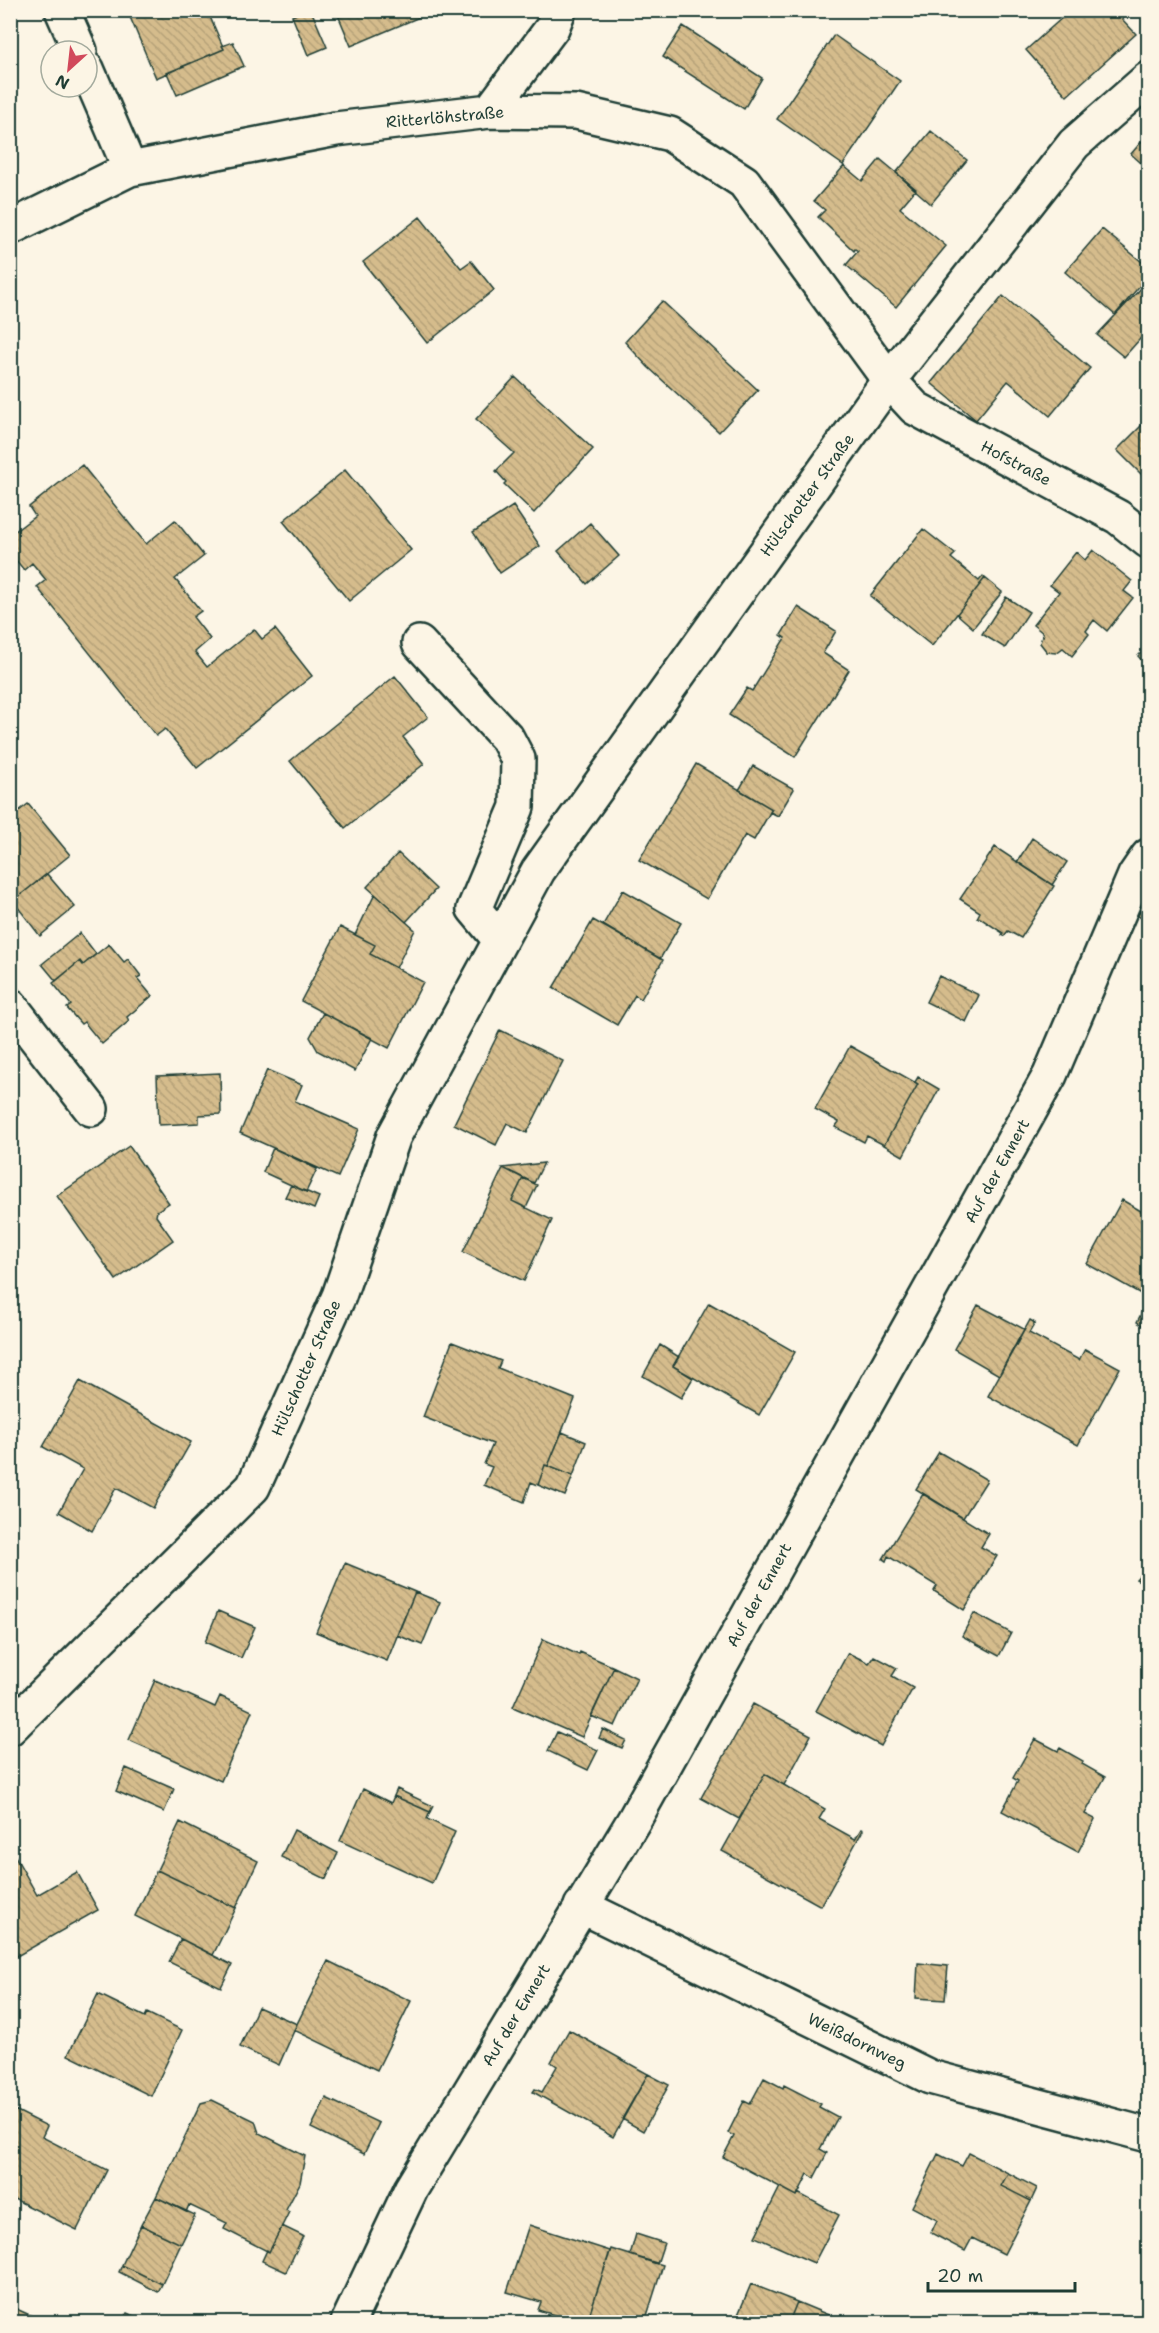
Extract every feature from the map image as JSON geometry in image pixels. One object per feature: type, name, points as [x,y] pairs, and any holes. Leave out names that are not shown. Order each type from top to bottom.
[{"type":"street","points":[[62,10],[75,39]]},
{"type":"street","points":[[490,111],[552,28],[559,10]]},
{"type":"street","name":"Hülschotter Straße","points":[[10,1728],[253,1487],[339,1296],[394,1136],[538,872],[889,380],[1074,144],[1149,79]]},
{"type":"street","points":[[99,97],[130,169]]},
{"type":"street","name":"Ritterlöhstraße","points":[[10,228],[130,169],[336,129],[490,111],[576,112],[670,134],[744,182],[889,380]]},
{"type":"street","name":"Hofstraße","points":[[889,380],[915,408],[1118,517],[1149,541]]},
{"type":"street","points":[[418,643],[507,738],[518,759],[517,807],[474,909],[500,939]]},
{"type":"street","name":"Auf der Ennert","points":[[348,2322],[411,2189],[640,1809],[1050,1075],[1135,875],[1149,856]]},
{"type":"street","points":[[10,1005],[92,1109]]},
{"type":"street","name":"Weißdornweg","points":[[581,1906],[930,2078],[1149,2135]]},
{"type":"building","points":[[127,10],[207,10],[224,49],[156,78]]},
{"type":"building","points":[[305,10],[311,10],[327,47],[308,55],[292,16]]},
{"type":"building","points":[[336,10],[436,10],[351,46]]},
{"type":"building","points":[[1071,10],[1121,10],[1124,13],[1120,17],[1136,34],[1067,96],[1026,50]]},
{"type":"building","points":[[683,26],[762,78],[744,109],[663,57]]},
{"type":"building","points":[[834,35],[900,81],[843,165],[777,119]]},
{"type":"building","points":[[233,42],[244,66],[177,95],[167,73],[224,49],[222,46]]},
{"type":"building","points":[[931,131],[967,160],[931,204],[896,173]]},
{"type":"building","points":[[1148,134],[1148,169],[1131,154]]},
{"type":"building","points":[[880,159],[916,189],[900,208],[946,246],[896,307],[846,265],[858,251],[855,249],[854,251],[818,217],[825,210],[814,201],[844,166],[862,181]]},
{"type":"building","points":[[420,217],[461,268],[471,261],[494,290],[427,343],[363,262]]},
{"type":"building","points":[[1102,229],[1148,267],[1148,276],[1115,315],[1065,272]]},
{"type":"building","points":[[1147,282],[1148,292],[1145,296],[1148,300],[1148,330],[1124,357],[1097,335]]},
{"type":"building","points":[[1003,296],[1090,368],[1050,416],[1008,381],[976,420],[931,383]]},
{"type":"building","points":[[662,301],[758,390],[719,432],[648,367],[625,342]]},
{"type":"building","points":[[515,377],[593,449],[534,513],[504,484],[506,482],[496,471],[514,453],[476,419]]},
{"type":"building","points":[[1148,419],[1148,481],[1117,450]]},
{"type":"building","points":[[82,465],[146,544],[175,520],[204,556],[175,579],[201,611],[193,617],[210,639],[195,652],[207,667],[254,629],[262,639],[275,629],[312,676],[197,768],[165,729],[156,736],[37,587],[46,580],[32,563],[24,570],[10,553],[10,535],[35,516],[29,507]]},
{"type":"building","points":[[345,470],[411,550],[349,601],[283,521]]},
{"type":"building","points":[[513,506],[540,546],[500,573],[473,532]]},
{"type":"building","points":[[590,523],[619,556],[587,584],[558,551]]},
{"type":"building","points":[[923,529],[955,554],[951,558],[979,581],[983,576],[985,578],[932,646],[870,596]]},
{"type":"building","points":[[1093,550],[1132,581],[1124,591],[1133,598],[1107,631],[1094,620],[1086,631],[1089,634],[1072,656],[1063,648],[1056,653],[1047,652],[1040,643],[1043,633],[1033,625],[1059,592],[1050,585],[1076,552],[1085,560]]},
{"type":"building","points":[[985,578],[1002,592],[973,628],[957,614]]},
{"type":"building","points":[[1006,597],[1029,612],[1005,648],[982,634]]},
{"type":"building","points":[[798,607],[836,631],[823,653],[849,670],[795,757],[729,715],[747,688],[752,691],[785,638],[781,635]]},
{"type":"building","points":[[1148,646],[1148,667],[1138,656]]},
{"type":"building","points":[[395,676],[428,717],[403,737],[424,764],[345,828],[290,761]]},
{"type":"building","points":[[1148,682],[1148,697],[1141,689]]},
{"type":"building","points":[[696,764],[772,809],[754,840],[745,835],[707,899],[639,860]]},
{"type":"building","points":[[753,766],[794,789],[778,816],[770,812],[772,809],[739,790]]},
{"type":"building","points":[[28,804],[70,855],[13,901],[10,899],[10,818]]},
{"type":"building","points":[[1032,838],[1067,862],[1052,885],[1017,862]]},
{"type":"building","points":[[995,847],[1054,886],[1021,938],[1008,931],[1004,936],[1002,935],[1003,933],[977,918],[980,912],[960,899]]},
{"type":"building","points":[[398,853],[436,889],[406,922],[367,887]]},
{"type":"building","points":[[47,874],[75,907],[40,936],[13,901]]},
{"type":"building","points":[[623,890],[681,923],[660,959],[603,925]]},
{"type":"building","points":[[375,894],[415,930],[396,968],[370,954],[375,945],[355,935]]},
{"type":"building","points":[[1148,894],[1148,922],[1138,916]]},
{"type":"building","points":[[593,920],[663,960],[641,999],[635,995],[617,1025],[553,988]]},
{"type":"building","points":[[340,927],[375,945],[370,954],[423,982],[389,1048],[301,1001]]},
{"type":"building","points":[[80,933],[96,954],[83,965],[80,961],[56,981],[42,964]]},
{"type":"building","points":[[109,944],[124,962],[128,959],[141,976],[137,978],[152,996],[127,1017],[129,1021],[102,1044],[84,1022],[81,1024],[67,1008],[71,1005],[53,983],[80,961],[83,965]]},
{"type":"building","points":[[939,976],[979,995],[966,1022],[926,1002]]},
{"type":"building","points":[[323,1013],[372,1038],[355,1071],[318,1051],[310,1037]]},
{"type":"building","points":[[500,1030],[563,1061],[527,1133],[507,1123],[496,1145],[454,1124]]},
{"type":"building","points":[[850,1046],[918,1084],[884,1145],[867,1136],[864,1142],[835,1127],[839,1122],[815,1109]]},
{"type":"building","points":[[267,1070],[302,1085],[295,1101],[359,1129],[338,1177],[240,1133]]},
{"type":"building","points":[[220,1073],[221,1114],[199,1115],[199,1123],[159,1125],[157,1076]]},
{"type":"building","points":[[918,1077],[939,1089],[903,1156],[884,1145],[918,1084],[915,1082]]},
{"type":"building","points":[[129,1146],[169,1203],[157,1211],[156,1216],[173,1240],[116,1280],[57,1196]]},
{"type":"building","points":[[273,1148],[317,1169],[306,1192],[263,1172]]},
{"type":"building","points":[[544,1163],[534,1183],[503,1168]]},
{"type":"building","points":[[503,1168],[523,1178],[512,1201],[552,1220],[524,1281],[463,1252]]},
{"type":"building","points":[[523,1178],[537,1185],[526,1208],[512,1201]]},
{"type":"building","points":[[291,1185],[319,1197],[314,1209],[285,1197]]},
{"type":"building","points":[[1122,1200],[1148,1215],[1148,1298],[1087,1264]]},
{"type":"building","points":[[1148,1300],[1148,1329],[1137,1322]]},
{"type":"building","points":[[709,1303],[795,1352],[759,1415],[673,1366]]},
{"type":"building","points":[[978,1305],[1024,1329],[999,1375],[954,1349]]},
{"type":"building","points":[[1030,1320],[1035,1323],[1029,1333],[1079,1360],[1085,1349],[1120,1368],[1078,1445],[988,1396]]},
{"type":"building","points":[[452,1342],[501,1361],[498,1368],[575,1399],[548,1466],[545,1465],[538,1485],[531,1482],[524,1502],[484,1485],[492,1467],[484,1464],[493,1444],[423,1417]]},
{"type":"building","points":[[660,1345],[679,1357],[673,1366],[693,1378],[681,1398],[643,1376]]},
{"type":"building","points":[[80,1381],[191,1442],[153,1508],[116,1488],[92,1531],[59,1512],[83,1469],[43,1447]]},
{"type":"building","points":[[562,1432],[586,1442],[573,1476],[548,1466]]},
{"type":"building","points":[[939,1452],[987,1480],[963,1518],[916,1489]]},
{"type":"building","points":[[545,1465],[573,1476],[565,1496],[538,1485]]},
{"type":"building","points":[[923,1494],[989,1534],[981,1547],[997,1556],[964,1610],[934,1591],[937,1586],[888,1556],[886,1561],[883,1559]]},
{"type":"building","points":[[345,1563],[415,1592],[387,1661],[316,1632]]},
{"type":"building","points":[[1148,1566],[1148,1586],[1136,1579]]},
{"type":"building","points":[[415,1592],[440,1602],[422,1645],[397,1635]]},
{"type":"building","points":[[218,1611],[255,1627],[241,1658],[205,1642]]},
{"type":"building","points":[[974,1613],[1011,1633],[999,1656],[962,1636]]},
{"type":"building","points":[[543,1639],[614,1667],[582,1737],[513,1707]]},
{"type":"building","points":[[848,1653],[869,1663],[874,1656],[897,1668],[892,1676],[913,1688],[881,1746],[816,1711]]},
{"type":"building","points":[[614,1667],[637,1678],[615,1726],[591,1716]]},
{"type":"building","points":[[155,1680],[215,1707],[220,1696],[252,1711],[221,1781],[129,1740]]},
{"type":"building","points":[[753,1704],[811,1735],[784,1785],[765,1774],[739,1819],[701,1798]]},
{"type":"building","points":[[603,1729],[626,1740],[622,1748],[599,1738]]},
{"type":"building","points":[[557,1732],[598,1750],[588,1770],[548,1751]]},
{"type":"building","points":[[1035,1739],[1058,1751],[1060,1748],[1105,1777],[1085,1814],[1095,1819],[1078,1852],[1002,1811],[1018,1781],[1013,1778]]},
{"type":"building","points":[[126,1768],[174,1789],[164,1812],[116,1791]]},
{"type":"building","points":[[765,1774],[825,1809],[819,1819],[855,1839],[861,1829],[863,1830],[821,1906],[722,1851]]},
{"type":"building","points":[[363,1789],[391,1803],[394,1796],[430,1812],[427,1819],[455,1832],[432,1883],[340,1841]]},
{"type":"building","points":[[397,1789],[433,1806],[430,1812],[394,1796]]},
{"type":"building","points":[[180,1822],[258,1861],[236,1908],[157,1870]]},
{"type":"building","points":[[294,1830],[338,1853],[326,1879],[281,1857]]},
{"type":"building","points":[[10,1847],[37,1895],[77,1872],[98,1910],[10,1960]]},
{"type":"building","points":[[157,1870],[236,1908],[213,1955],[135,1916]]},
{"type":"building","points":[[181,1939],[232,1965],[221,1987],[169,1962]]},
{"type":"building","points":[[328,1961],[411,2001],[377,2070],[294,2030]]},
{"type":"building","points":[[918,1963],[948,1966],[945,2000],[916,1998]]},
{"type":"building","points":[[98,1994],[145,2017],[147,2013],[182,2030],[151,2096],[68,2055]]},
{"type":"building","points":[[258,2007],[297,2024],[279,2065],[240,2047]]},
{"type":"building","points":[[569,2030],[648,2074],[613,2137],[533,2092],[535,2089],[542,2092],[557,2066],[551,2062]]},
{"type":"building","points":[[648,2074],[669,2085],[643,2131],[622,2119]]},
{"type":"building","points":[[764,2078],[783,2088],[784,2085],[821,2104],[819,2107],[838,2117],[820,2149],[827,2153],[814,2178],[808,2174],[797,2196],[723,2157],[734,2136],[728,2133],[744,2101],[750,2104]]},
{"type":"building","points":[[326,2098],[379,2123],[364,2154],[311,2128]]},
{"type":"building","points":[[212,2100],[255,2121],[259,2133],[305,2156],[300,2183],[286,2210],[289,2212],[269,2252],[224,2229],[227,2223],[189,2205],[186,2212],[156,2197],[201,2103]]},
{"type":"building","points":[[15,2110],[47,2126],[42,2137],[107,2170],[77,2230],[10,2197],[10,2118]]},
{"type":"building","points":[[969,2153],[1008,2173],[1001,2186],[1031,2201],[1004,2254],[972,2238],[965,2251],[931,2233],[937,2220],[912,2207],[938,2154],[962,2166]]},
{"type":"building","points":[[1008,2173],[1037,2188],[1031,2201],[1001,2186]]},
{"type":"building","points":[[780,2187],[797,2196],[798,2193],[839,2215],[814,2263],[755,2237]]},
{"type":"building","points":[[156,2197],[195,2215],[181,2244],[141,2225]]},
{"type":"building","points":[[141,2225],[181,2244],[162,2284],[122,2265]]},
{"type":"building","points":[[529,2225],[610,2251],[587,2322],[577,2322],[538,2310],[541,2302],[507,2292]]},
{"type":"building","points":[[282,2226],[303,2236],[286,2272],[262,2261]]},
{"type":"building","points":[[636,2234],[664,2243],[657,2264],[630,2255]]},
{"type":"building","points":[[611,2249],[663,2265],[645,2322],[587,2322]]},
{"type":"building","points":[[122,2265],[162,2284],[158,2292],[119,2272]]},
{"type":"building","points":[[751,2284],[797,2302],[789,2322],[735,2322]]},
{"type":"building","points":[[797,2302],[843,2321],[843,2322],[789,2322]]},
{"type":"building","points":[[10,2306],[45,2322],[10,2322]]},
{"type":"building","points":[[127,2313],[147,2322],[122,2322]]}]
